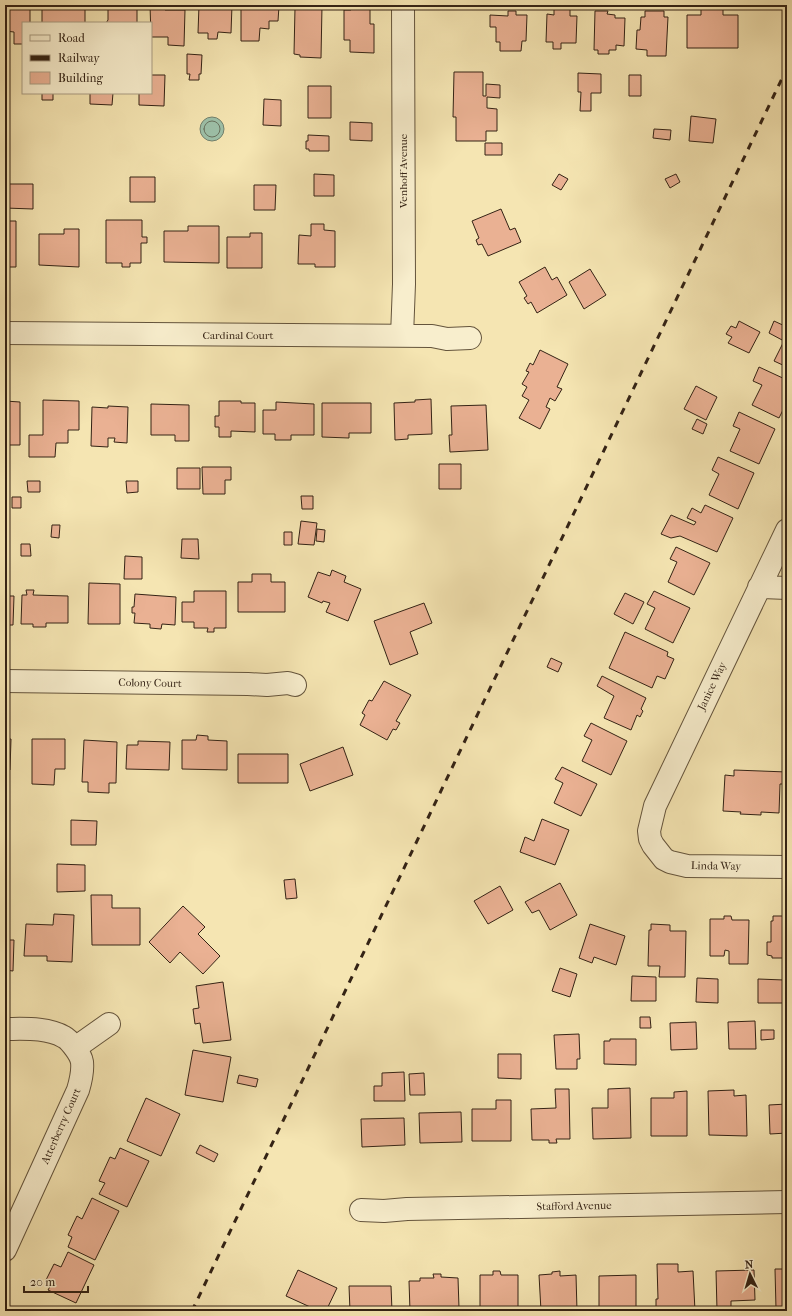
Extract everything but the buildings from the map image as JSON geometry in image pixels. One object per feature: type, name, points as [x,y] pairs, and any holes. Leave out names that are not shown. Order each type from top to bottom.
[{"type":"street","name":"Venhoff Avenue","points":[[402,336],[404,284],[403,5]]},
{"type":"street","name":"Cardinal Court","points":[[5,333],[432,336],[447,339],[470,338]]},
{"type":"street","name":"Janice Way","points":[[653,845],[650,839],[649,831],[655,806],[787,530]]},
{"type":"street","points":[[759,587],[787,588]]},
{"type":"street","name":"Colony Court","points":[[5,681],[267,685],[288,683],[295,685]]},
{"type":"street","name":"Linda Way","points":[[653,845],[664,859],[687,866],[787,867]]},
{"type":"street","points":[[75,1048],[109,1024]]},
{"type":"street","name":"Atterberry Court","points":[[5,1029],[30,1029],[48,1032],[64,1037],[75,1048],[82,1060],[82,1073],[78,1090],[5,1250]]},
{"type":"street","name":"Stafford Avenue","points":[[361,1210],[384,1211],[415,1209],[787,1202]]},
{"type":"water","points":[[212,117],[217,118],[223,124],[223,134],[217,140],[212,141],[207,140],[201,134],[200,129],[201,124],[207,118]]},
{"type":"railway","points":[[192,1311],[787,68]]}]
